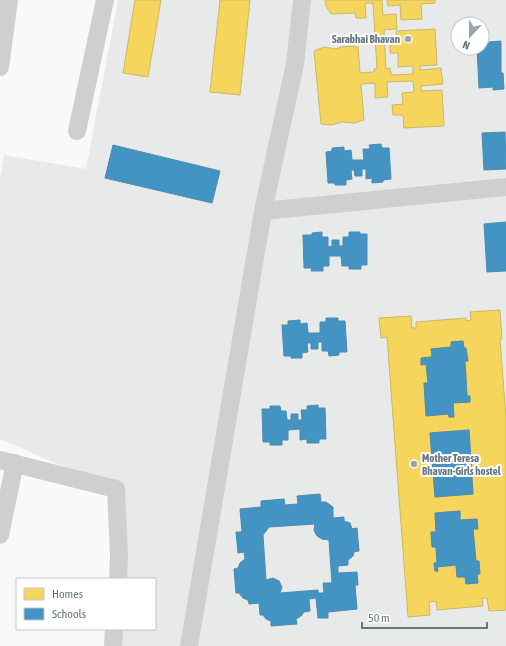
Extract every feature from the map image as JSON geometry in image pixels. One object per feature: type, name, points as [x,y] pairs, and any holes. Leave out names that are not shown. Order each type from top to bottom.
[{"type":"street","points":[[0,68],[9,0]]},
{"type":"street","points":[[77,131],[104,0]]},
{"type":"street","points":[[189,646],[263,211],[295,64],[302,0]]},
{"type":"street","points":[[263,211],[506,187]]},
{"type":"street","points":[[0,535],[7,462],[116,489],[119,556],[118,578]]},
{"type":"street","points":[[113,646],[114,630]]},
{"type":"shaded area","points":[[118,0],[506,0],[506,646],[113,646],[114,630],[156,630],[156,578],[118,578],[116,489],[0,439],[0,179],[4,155],[86,169]]},
{"type":"building: Homes","points":[[135,0],[161,0],[148,77],[123,73]]},
{"type":"building: Homes","points":[[220,0],[250,0],[240,95],[210,92]]},
{"type":"building: Homes","points":[[325,0],[382,0],[383,15],[396,14],[397,29],[384,30],[386,69],[390,68],[391,75],[413,74],[413,66],[398,67],[398,53],[390,53],[390,43],[397,42],[396,31],[435,29],[437,65],[420,66],[420,70],[441,68],[443,84],[421,86],[421,91],[442,90],[444,126],[404,128],[403,115],[393,115],[392,105],[403,104],[402,93],[414,92],[413,81],[387,82],[388,97],[375,98],[375,83],[361,84],[364,120],[354,123],[342,122],[331,125],[321,124],[314,51],[324,47],[336,49],[341,47],[358,47],[360,73],[374,72],[374,69],[377,69],[373,3],[365,3],[366,18],[356,18],[355,13],[331,14],[326,6]]},
{"type":"building: Homes","points":[[387,0],[435,0],[435,3],[421,4],[422,19],[401,20],[400,5],[388,6]]},
{"type":"building: Homes","name":"Mother Teresa Bhavan-Girls hostel","points":[[500,310],[502,339],[500,339],[506,418],[506,610],[489,611],[487,598],[482,598],[483,606],[437,610],[436,601],[429,602],[430,615],[408,617],[387,337],[381,338],[379,318],[411,316],[412,328],[416,328],[416,322],[466,318],[466,321],[471,320],[470,312]],"holes":[[[463,341],[464,348],[466,348],[468,361],[465,361],[467,396],[470,396],[470,402],[453,403],[454,417],[449,417],[448,414],[426,416],[424,383],[428,383],[426,364],[421,365],[421,358],[432,357],[431,349],[451,347],[451,342]],[[469,430],[473,494],[435,497],[430,433]],[[460,511],[460,520],[477,519],[478,529],[473,529],[476,561],[479,561],[480,574],[477,574],[478,583],[466,584],[465,577],[457,577],[456,565],[437,567],[438,571],[435,571],[434,563],[437,563],[436,547],[432,547],[431,532],[436,532],[435,513]]]},
{"type":"building: Schools","points":[[501,41],[501,73],[503,73],[504,89],[493,90],[493,87],[479,88],[477,56],[490,56],[490,42]]},
{"type":"building: Schools","points":[[505,132],[506,169],[484,170],[482,133]]},
{"type":"building: Schools","points":[[381,144],[382,148],[389,148],[391,179],[383,180],[383,182],[372,183],[372,178],[366,179],[366,169],[362,169],[362,176],[355,176],[354,170],[351,170],[352,179],[346,180],[346,185],[335,185],[335,183],[328,183],[326,152],[332,151],[332,148],[344,147],[344,151],[351,150],[352,160],[364,160],[363,149],[370,149],[369,145]]},
{"type":"building: Schools","points":[[113,145],[220,171],[212,203],[105,178]]},
{"type":"building: Schools","points":[[506,222],[506,271],[487,272],[484,224]]},
{"type":"building: Schools","points":[[322,232],[322,237],[328,237],[328,247],[332,246],[332,240],[339,240],[339,246],[343,246],[343,237],[349,237],[349,232],[360,232],[360,234],[367,234],[367,265],[361,265],[361,269],[349,269],[349,266],[342,266],[341,256],[329,256],[329,266],[323,266],[323,271],[311,271],[312,268],[304,268],[303,235],[312,235],[312,233]]},
{"type":"building: Schools","points":[[326,318],[338,318],[338,321],[345,321],[347,352],[339,352],[339,355],[329,356],[328,351],[322,351],[322,342],[318,342],[318,349],[311,349],[311,343],[307,343],[308,352],[302,353],[302,358],[291,358],[291,356],[284,356],[282,325],[288,325],[288,321],[300,320],[300,324],[307,323],[308,333],[320,333],[320,322],[326,322]]},
{"type":"building: Schools","points":[[463,341],[464,348],[466,348],[468,361],[465,361],[467,396],[470,396],[470,402],[453,403],[454,417],[449,417],[448,414],[426,416],[424,383],[428,383],[426,364],[421,365],[421,358],[432,357],[431,349],[451,347],[451,342]]},
{"type":"building: Schools","points":[[318,405],[318,408],[325,408],[326,439],[319,439],[319,443],[307,443],[307,439],[300,440],[300,429],[288,430],[288,440],[282,440],[282,445],[270,445],[270,442],[263,442],[262,409],[270,409],[270,406],[280,406],[281,411],[286,411],[287,420],[291,420],[291,414],[298,414],[298,420],[302,420],[301,410],[307,410],[307,406]]},
{"type":"building: Schools","points":[[469,430],[473,494],[435,497],[430,433]]},
{"type":"building: Schools","points":[[320,494],[321,502],[326,502],[333,507],[333,518],[344,517],[344,521],[350,523],[352,529],[357,528],[359,551],[354,552],[353,556],[348,560],[348,565],[338,566],[338,573],[357,572],[358,585],[355,585],[357,609],[328,612],[328,618],[318,618],[316,598],[309,599],[310,611],[304,612],[296,619],[297,624],[271,626],[271,621],[266,619],[263,615],[260,615],[259,603],[249,604],[248,600],[243,598],[239,593],[236,593],[234,569],[238,568],[240,563],[245,559],[244,552],[238,553],[236,532],[242,532],[240,509],[261,507],[261,501],[284,499],[285,505],[298,504],[297,496]],"holes":[[[315,524],[314,530],[317,536],[322,539],[329,540],[332,583],[323,583],[324,593],[318,593],[318,590],[280,593],[282,587],[279,581],[273,578],[266,580],[263,535],[269,527]]]},
{"type":"building: Schools","points":[[460,511],[460,520],[477,519],[478,529],[473,529],[476,561],[479,561],[480,574],[477,574],[478,583],[466,584],[465,577],[457,577],[456,565],[437,567],[438,571],[435,571],[434,563],[437,563],[436,547],[432,547],[431,532],[436,532],[435,513]]},
{"type":"place","name":"Sarabhai Bhavan","points":[[408,39]]},
{"type":"place","name":"Mother Teresa Bhavan-Girls hostel","points":[[414,464]]}]
